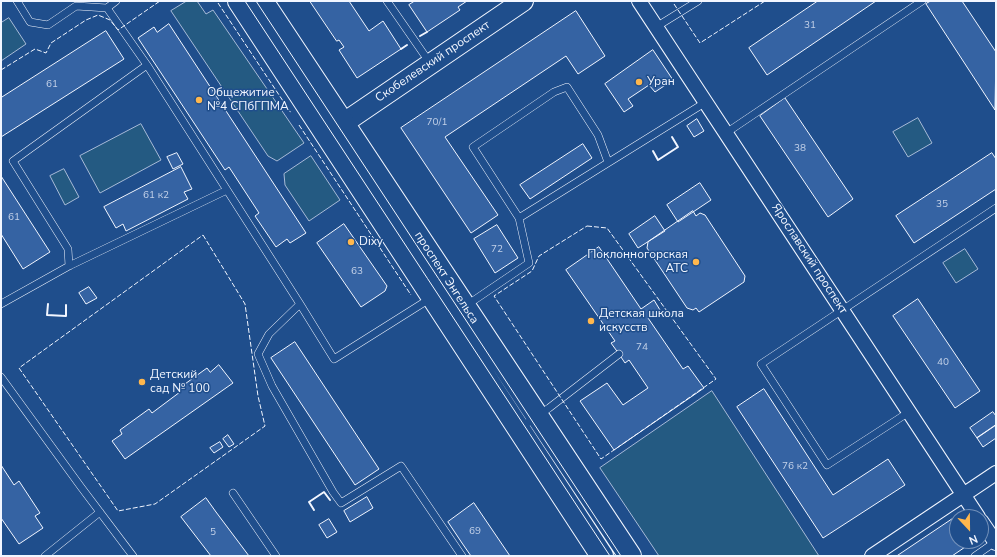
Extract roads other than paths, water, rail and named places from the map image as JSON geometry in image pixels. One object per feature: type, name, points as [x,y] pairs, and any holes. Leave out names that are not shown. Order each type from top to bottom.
[{"type":"main road","name":"проспект Энгельса","points":[[239,1],[335,129]]},
{"type":"main road","name":"проспект Энгельса","points":[[262,1],[335,129],[441,291],[537,416],[630,556]]},
{"type":"main road","name":"проспект Энгельса","points":[[456,312],[519,429],[602,556]]},
{"type":"street","name":"Скобелевский проспект","points":[[335,129],[522,1]]},
{"type":"street","name":"Ярославский проспект","points":[[639,1],[973,509]]},
{"type":"street","points":[[872,556],[996,473]]},
{"type":"street","points":[[989,533],[996,543]]},
{"type":"lane","points":[[17,1],[30,22],[48,25],[76,6],[107,8],[116,1]]},
{"type":"lane","points":[[387,1],[430,64]]},
{"type":"lane","points":[[656,27],[698,1]]},
{"type":"lane","points":[[726,133],[922,1]]},
{"type":"lane","points":[[107,8],[147,65],[334,358],[441,291]]},
{"type":"lane","points":[[69,266],[68,249],[13,161],[147,65]]},
{"type":"lane","points":[[456,312],[529,263],[519,218],[473,146],[554,92],[567,87],[598,135],[608,162]]},
{"type":"lane","points":[[519,218],[706,102]]},
{"type":"lane","points":[[1,304],[69,266],[227,190]]},
{"type":"lane","points":[[909,412],[827,465],[761,364],[996,208]]},
{"type":"lane","points":[[300,304],[269,334],[258,354],[272,386],[333,492],[341,503],[400,466],[462,556]]},
{"type":"lane","points":[[519,429],[619,354]]},
{"type":"lane","points":[[1,377],[80,487],[133,556]]},
{"type":"lane","points":[[233,493],[276,556]]},
{"type":"lane","points":[[45,556],[100,512]]},
{"type":"lane","points":[[975,556],[996,543]]},
{"type":"tram line","points":[[245,1],[610,556]]},
{"type":"tram line","points":[[256,1],[621,556]]},
{"type":"place","name":"Уран","points":[[639,82]]},
{"type":"place","name":"Общежитие №4 СПбГПМА","points":[[199,100]]},
{"type":"place","name":"Dixy","points":[[351,242]]},
{"type":"place","name":"Поклонногорская АТС","points":[[696,262]]},
{"type":"place","name":"Детская школа искусств","points":[[591,321]]},
{"type":"place","name":"Детский сад № 100","points":[[142,382]]}]
